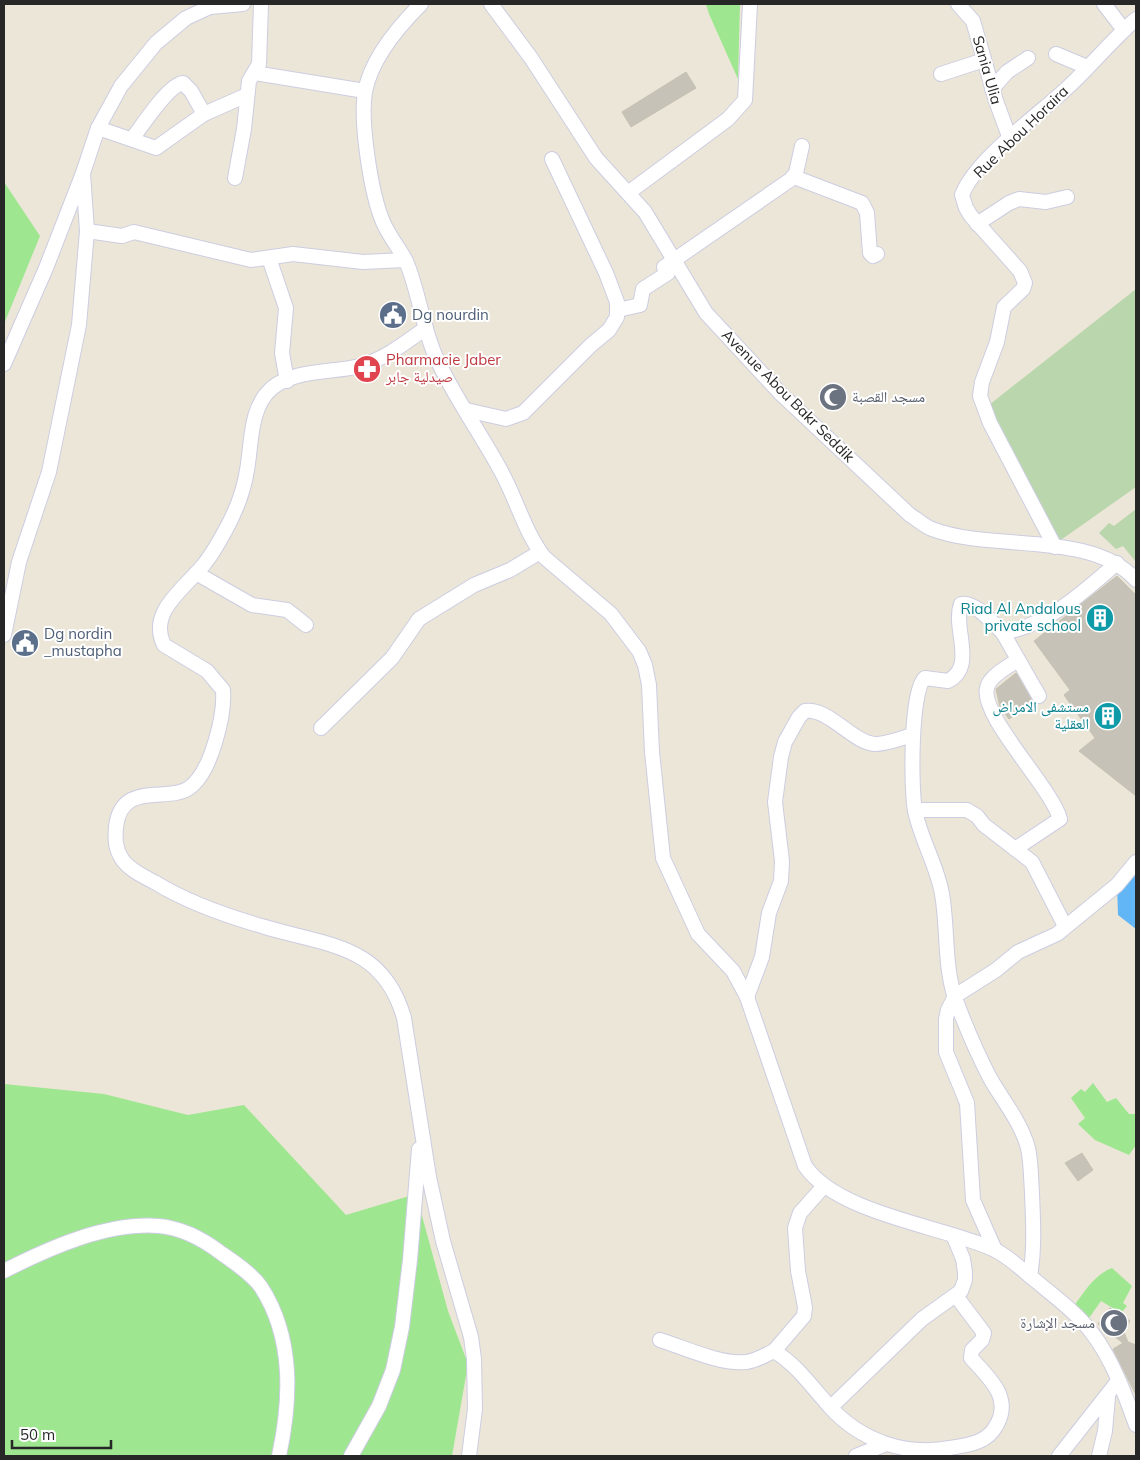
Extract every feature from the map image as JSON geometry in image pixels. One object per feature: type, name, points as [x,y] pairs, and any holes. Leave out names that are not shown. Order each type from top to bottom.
[{"type":"street","points":[[4,364],[84,173],[98,128],[121,86],[135,68],[175,26],[210,7],[243,4]]},
{"type":"street","points":[[235,178],[249,81],[259,64],[262,4]]},
{"type":"street","points":[[421,4],[411,10],[382,53],[365,91],[365,132],[377,204],[383,222],[405,260],[417,290],[435,355],[512,492],[528,532],[540,552],[611,614],[639,651],[645,665],[649,685],[652,752],[663,858],[698,934],[733,972],[747,997],[762,1036],[797,1148],[812,1177],[824,1186],[883,1213],[995,1250],[1013,1261],[1092,1332],[1118,1382],[1136,1425]]},
{"type":"street","points":[[482,4],[504,22]]},
{"type":"street","points":[[491,4],[504,22]]},
{"type":"street","points":[[628,193],[728,119],[745,100],[750,4]]},
{"type":"street","name":"Sania Ulia","points":[[958,4],[973,21],[992,89],[1010,139]]},
{"type":"street","points":[[1104,4],[1124,30]]},
{"type":"street","name":"Rue Abou Horaira","points":[[1055,547],[990,423],[980,396],[982,382],[997,342],[1003,311],[1023,289],[1025,282],[1020,271],[977,224],[966,208],[962,195],[986,161],[1136,19]]},
{"type":"street","name":"Avenue Abou Bakr Seddik","points":[[504,22],[531,58],[596,158],[628,193],[657,230],[674,262],[706,313],[746,358],[910,514],[933,529],[963,537],[1055,547],[1103,557],[1117,563],[1136,580]]},
{"type":"street","points":[[1056,54],[1087,67]]},
{"type":"street","points":[[992,89],[1007,72],[1028,58]]},
{"type":"street","points":[[942,74],[984,60]]},
{"type":"street","points":[[254,73],[365,91]]},
{"type":"street","points":[[132,139],[162,99],[180,84],[183,83],[191,91],[204,114]]},
{"type":"street","points":[[98,128],[156,148],[204,114],[247,95]]},
{"type":"street","points":[[618,310],[640,305],[642,290],[668,273],[664,268],[795,175],[802,146]]},
{"type":"street","points":[[466,410],[506,419],[524,413],[591,345],[614,325],[618,310],[606,273],[552,159]]},
{"type":"street","points":[[4,635],[7,606],[18,562],[49,472],[79,325],[87,231],[84,173]]},
{"type":"street","points":[[795,175],[862,203],[866,209],[871,255],[877,254]]},
{"type":"street","points":[[977,224],[1019,199],[1046,202],[1067,198]]},
{"type":"street","points":[[87,231],[122,236],[134,232],[223,255],[251,260],[293,254],[363,262],[405,260]]},
{"type":"street","points":[[269,258],[286,308],[282,353],[287,381]]},
{"type":"street","points":[[426,328],[374,361],[287,381],[274,387],[266,395],[252,429],[247,471],[238,502],[219,543],[163,612],[159,626],[164,645],[207,671],[223,690],[222,714],[214,744],[205,767],[189,789],[149,795],[128,802],[121,810],[115,839],[117,850],[124,862],[165,889],[237,918],[346,949],[364,958],[379,971],[392,988],[400,1002],[404,1018],[421,1133],[443,1241],[466,1317],[474,1359],[475,1409],[469,1456]]},
{"type":"street","points":[[321,728],[392,658],[419,619],[474,585],[510,570],[540,552]]},
{"type":"street","points":[[1003,632],[1024,629],[1044,620],[1117,563]]},
{"type":"street","points":[[196,573],[252,605],[286,610],[306,625]]},
{"type":"street","points":[[1030,1276],[1034,1244],[1028,1148],[1018,1124],[991,1079],[977,1050],[955,996],[947,952],[946,924],[939,879],[915,810],[912,787],[913,735],[918,695],[922,680],[925,678],[948,681],[959,671],[963,655],[959,614],[961,604],[966,603],[978,610],[1003,632],[1039,696]]},
{"type":"street","points":[[1016,849],[1060,819],[997,718],[986,693],[988,684],[994,677],[1018,660]]},
{"type":"street","points":[[747,997],[762,957],[770,913],[781,881],[782,860],[775,802],[782,749],[799,717],[805,711],[816,712],[870,743],[882,743],[913,735]]},
{"type":"street","points":[[915,810],[967,810],[1032,862],[1066,926]]},
{"type":"street","points":[[995,1250],[973,1200],[967,1103],[946,1052],[946,1019],[955,996],[996,970],[1018,952],[1042,943],[1066,926],[1117,885],[1136,862]]},
{"type":"street","points":[[351,1456],[378,1406],[395,1361],[402,1327],[410,1260],[421,1133]]},
{"type":"street","points":[[660,1340],[712,1357],[741,1362],[753,1361],[774,1351],[804,1316],[805,1307],[798,1271],[795,1228],[800,1213],[824,1186]]},
{"type":"street","points":[[4,1271],[50,1250],[123,1228],[160,1226],[185,1233],[207,1243],[236,1264],[261,1286],[280,1329],[286,1359],[288,1416],[279,1456]]},
{"type":"street","points":[[831,1408],[922,1319],[956,1296],[964,1286],[965,1272],[963,1259],[954,1237]]},
{"type":"street","points":[[774,1351],[793,1365],[831,1408],[854,1429],[886,1444],[909,1449],[939,1450],[982,1440],[996,1426],[1002,1414],[1002,1398],[970,1355],[972,1350],[982,1340],[984,1333],[956,1296]]},
{"type":"street","points":[[1059,1456],[1108,1397],[1118,1382]]},
{"type":"street","points":[[1099,1456],[1105,1431],[1108,1397]]},
{"type":"street","points":[[856,1456],[886,1444]]},
{"type":"green space","points":[[706,4],[740,4],[738,79],[709,14]]},
{"type":"green space","points":[[4,182],[40,236],[4,324]]},
{"type":"green space","points":[[1136,289],[1136,487],[1058,542],[989,405]]},
{"type":"green space","points":[[1136,509],[1136,562],[1123,546],[1116,549],[1099,533],[1109,523],[1114,526]]},
{"type":"green space","points":[[1093,1083],[1107,1102],[1116,1098],[1129,1114],[1136,1114],[1136,1145],[1129,1155],[1095,1140],[1078,1124],[1085,1118],[1071,1098],[1081,1089],[1085,1092]]},
{"type":"green space","points":[[4,1084],[104,1094],[188,1115],[244,1105],[346,1215],[416,1194],[448,1311],[468,1364],[452,1456],[4,1456]]},
{"type":"green space","points":[[1112,1268],[1132,1286],[1123,1303],[1127,1306],[1121,1313],[1101,1301],[1089,1318],[1074,1306],[1095,1279]]},
{"type":"water","points":[[1136,857],[1136,929],[1118,915],[1117,885]]},
{"type":"building","points":[[686,72],[696,88],[631,127],[622,112]]},
{"type":"building","points":[[1117,576],[1136,595],[1136,796],[1079,751],[1095,738],[1064,695],[1070,690],[1034,641]]},
{"type":"building","points":[[1016,673],[1033,702],[1009,719],[1000,707],[996,689]]},
{"type":"building","points":[[1082,1153],[1093,1170],[1078,1181],[1065,1163]]},
{"type":"building","points":[[1110,1308],[1130,1321],[1124,1332],[1128,1342],[1136,1345],[1136,1395],[1113,1349],[1123,1343],[1098,1324]]},
{"type":"place","name":"Dg nourdin","points":[[393,315]]},
{"type":"place","name":"Pharmacie Jaber صيدلية جابر","points":[[367,369]]},
{"type":"place","name":"مسجد القصبة","points":[[833,397]]},
{"type":"place","name":"Riad Al Andalous private school","points":[[1100,618]]},
{"type":"place","name":"Dg nordin _mustapha","points":[[25,643]]},
{"type":"place","name":"مستشفى الامراض العقلية","points":[[1108,716]]},
{"type":"place","name":"مسجد الإشارة","points":[[1114,1323]]}]
